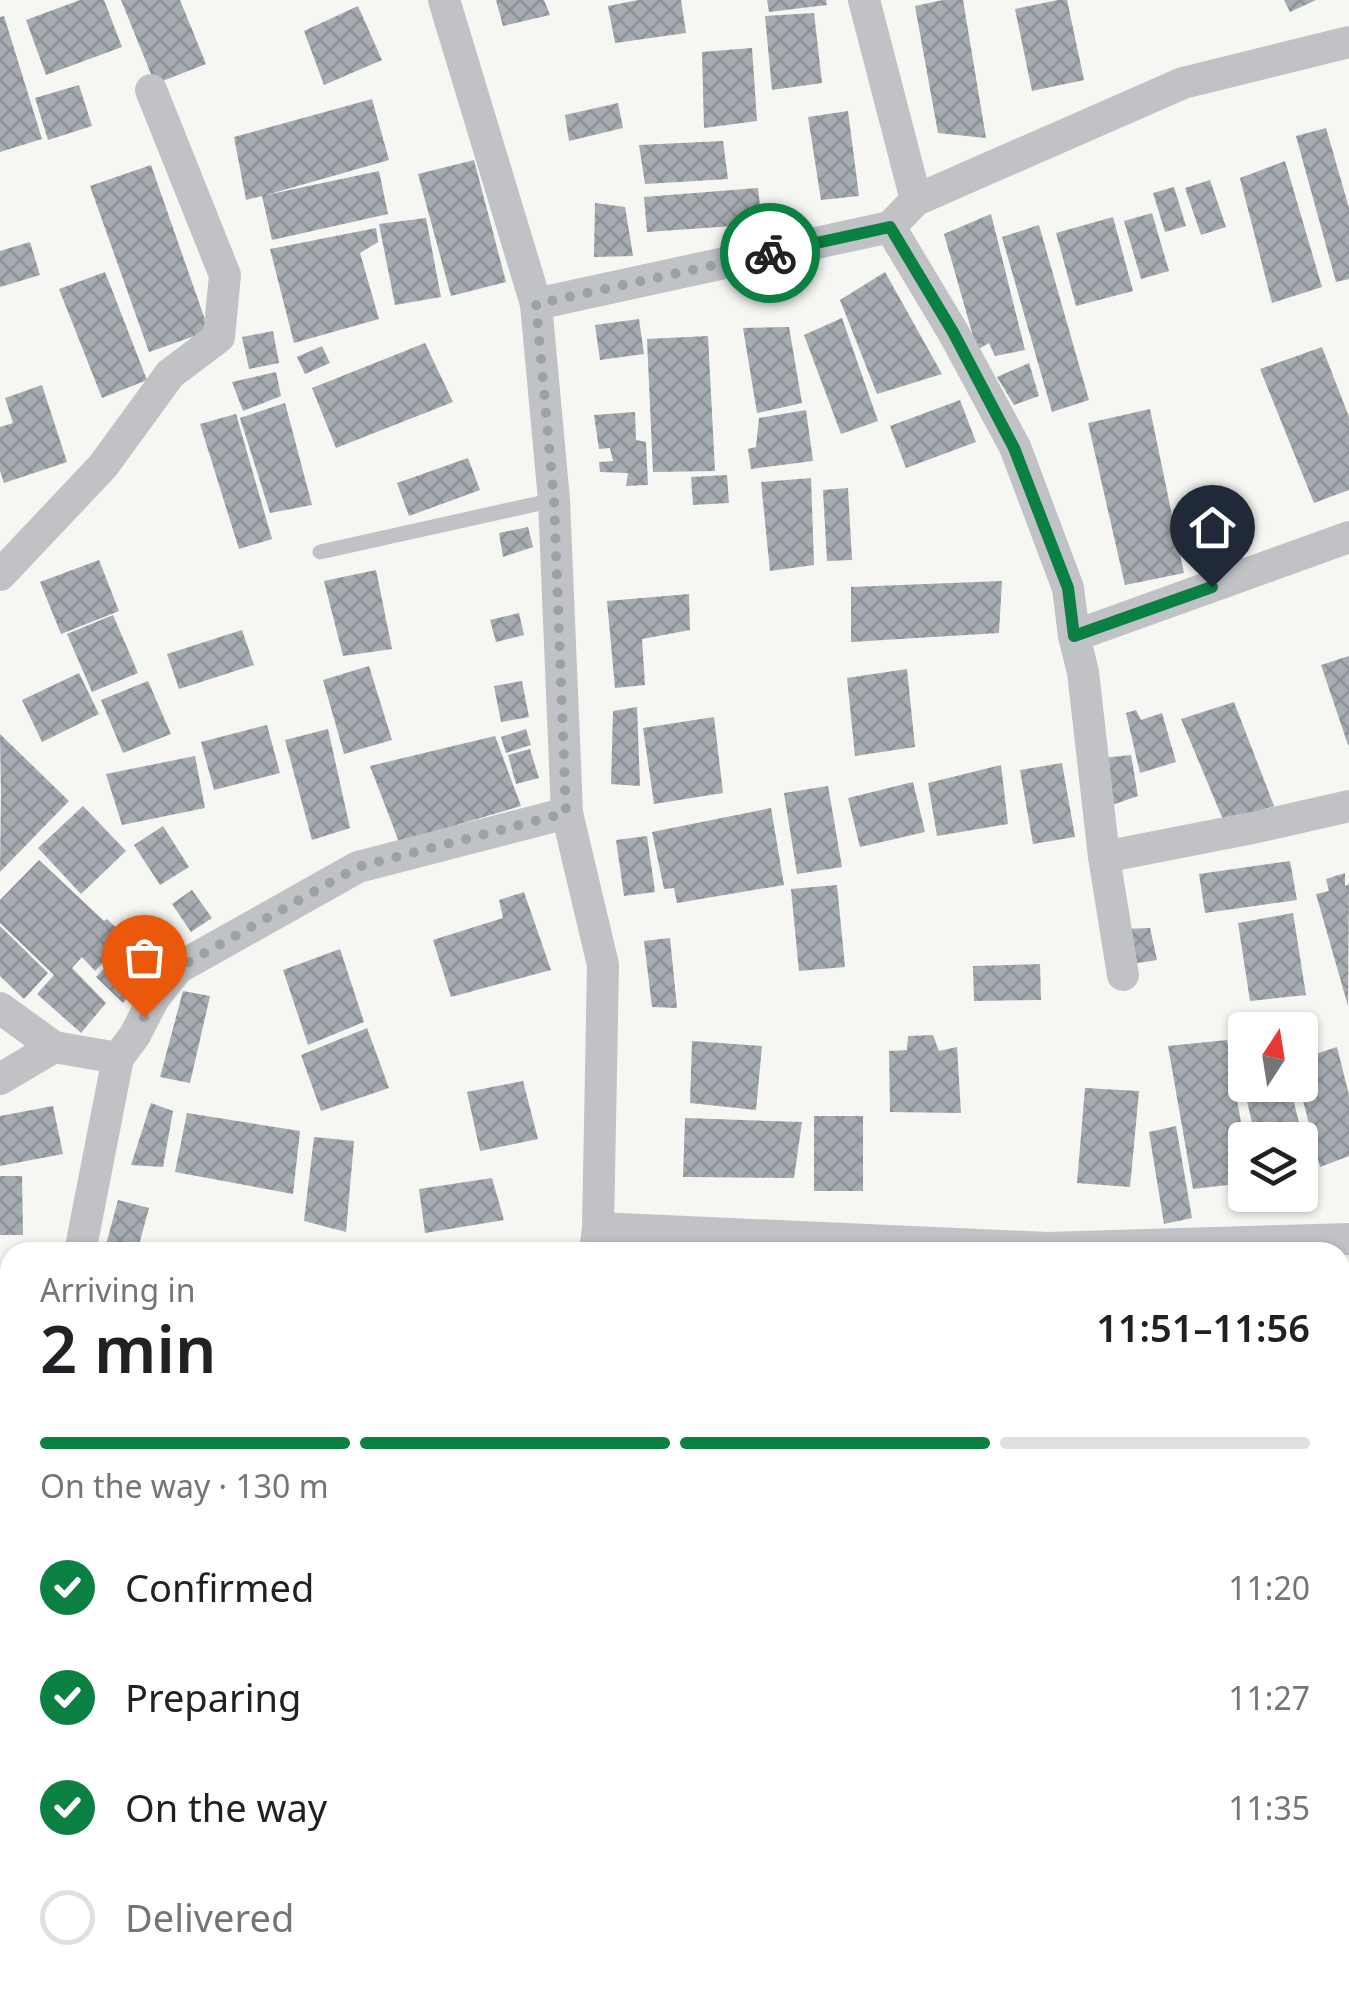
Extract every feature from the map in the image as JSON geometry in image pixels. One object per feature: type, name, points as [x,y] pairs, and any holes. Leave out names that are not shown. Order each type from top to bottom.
[{"type":"street","points":[[444,0],[536,304],[554,500],[566,813],[603,964],[597,1240],[687,1242]]},
{"type":"street","points":[[864,0],[916,200]]},
{"type":"street","points":[[536,304],[890,227],[916,200],[1183,84],[1349,42]]},
{"type":"street","points":[[0,575],[103,466],[170,374],[219,337],[225,275],[151,90]]},
{"type":"street","points":[[890,227],[953,332],[1014,448],[1068,588],[1124,975]]},
{"type":"street","points":[[1074,636],[1349,537]]},
{"type":"street","points":[[1104,857],[1349,806]]},
{"type":"street","points":[[82,1242],[118,1058],[154,998],[178,968],[358,867],[566,813]]},
{"type":"street","points":[[0,1008],[54,1047],[118,1058]]},
{"type":"street","points":[[0,1079],[54,1047]]},
{"type":"street","points":[[1267,1242],[1349,1239]]},
{"type":"lane","points":[[320,552],[554,500]]},
{"type":"building","points":[[80,0],[104,0],[122,47],[46,75],[26,20]]},
{"type":"building","points":[[121,0],[180,0],[206,64],[155,84]]},
{"type":"building","points":[[496,0],[544,0],[550,15],[503,26]]},
{"type":"building","points":[[638,0],[681,0],[686,33],[615,43],[608,6]]},
{"type":"building","points":[[767,0],[826,0],[827,5],[769,12]]},
{"type":"building","points":[[963,0],[986,138],[938,133],[915,6]]},
{"type":"building","points":[[1067,0],[1084,80],[1032,91],[1015,9]]},
{"type":"building","points":[[1284,0],[1316,0],[1290,12]]},
{"type":"building","points":[[358,6],[382,60],[324,85],[304,31]]},
{"type":"building","points":[[814,13],[822,83],[772,90],[765,16]]},
{"type":"building","points":[[4,16],[42,139],[0,152],[0,17]]},
{"type":"building","points":[[752,48],[757,121],[704,128],[702,52]]},
{"type":"building","points":[[79,85],[92,126],[48,140],[35,98]]},
{"type":"building","points":[[372,99],[389,160],[266,195],[379,171],[388,214],[272,240],[262,196],[246,200],[234,137]]},
{"type":"building","points":[[618,103],[623,128],[569,141],[565,115]]},
{"type":"building","points":[[848,111],[859,196],[821,200],[808,117]]},
{"type":"building","points":[[1326,128],[1349,208],[1349,279],[1336,282],[1296,136]]},
{"type":"building","points":[[723,141],[728,179],[645,184],[639,145]]},
{"type":"building","points":[[474,160],[506,282],[451,296],[418,174]]},
{"type":"building","points":[[1285,161],[1322,287],[1272,303],[1240,178]]},
{"type":"building","points":[[151,165],[209,331],[149,352],[90,186]]},
{"type":"building","points":[[1210,180],[1226,227],[1201,235],[1185,188]]},
{"type":"building","points":[[1174,187],[1186,226],[1165,232],[1153,193]]},
{"type":"building","points":[[758,188],[762,224],[647,232],[644,197]]},
{"type":"building","points":[[595,203],[625,207],[633,256],[594,257]]},
{"type":"building","points":[[1152,213],[1169,271],[1141,279],[1124,221]]},
{"type":"building","points":[[991,214],[1025,350],[995,356],[989,343],[977,350],[944,234]]},
{"type":"building","points":[[1113,217],[1133,291],[1076,306],[1056,233]]},
{"type":"building","points":[[426,218],[441,297],[395,305],[379,224]]},
{"type":"building","points":[[1039,225],[1089,400],[1052,412],[1002,237]]},
{"type":"building","points":[[376,228],[378,242],[360,253],[379,319],[294,343],[270,249]]},
{"type":"building","points":[[30,242],[40,275],[0,287],[0,251]]},
{"type":"building","points":[[105,272],[147,380],[102,398],[59,289]]},
{"type":"building","points":[[885,272],[942,374],[877,394],[840,300]]},
{"type":"building","points":[[842,318],[878,421],[841,434],[804,335]]},
{"type":"building","points":[[639,319],[644,354],[600,360],[595,325]]},
{"type":"building","points":[[789,327],[802,403],[757,413],[743,328]]},
{"type":"building","points":[[273,331],[279,363],[249,369],[242,337]]},
{"type":"building","points":[[708,336],[715,471],[653,472],[647,339]]},
{"type":"building","points":[[425,343],[453,402],[336,448],[312,388]]},
{"type":"building","points":[[322,346],[330,363],[305,374],[297,357]]},
{"type":"building","points":[[1322,347],[1349,417],[1349,490],[1314,503],[1260,369]]},
{"type":"building","points":[[1029,363],[1039,396],[1014,405],[997,377]]},
{"type":"building","points":[[276,372],[281,396],[243,411],[232,382]]},
{"type":"building","points":[[42,385],[67,462],[4,483],[0,471],[0,427],[13,423],[5,398]]},
{"type":"building","points":[[960,400],[976,442],[906,468],[890,426]]},
{"type":"building","points":[[285,403],[312,505],[270,513],[240,418]]},
{"type":"building","points":[[1150,409],[1184,573],[1125,585],[1088,423]]},
{"type":"building","points":[[806,410],[813,461],[751,469],[748,449],[756,447],[759,418]]},
{"type":"building","points":[[635,412],[636,440],[646,442],[648,485],[626,486],[628,473],[600,472],[599,462],[613,461],[610,448],[599,449],[594,415]]},
{"type":"building","points":[[236,414],[272,539],[239,549],[200,424]]},
{"type":"building","points":[[468,458],[480,490],[409,516],[397,483]]},
{"type":"building","points":[[727,475],[729,503],[693,505],[691,477]]},
{"type":"building","points":[[811,478],[814,565],[770,571],[761,482]]},
{"type":"building","points":[[848,488],[852,560],[827,561],[823,490]]},
{"type":"building","points":[[528,527],[533,547],[503,557],[499,533]]},
{"type":"building","points":[[99,560],[119,611],[61,634],[40,582]]},
{"type":"building","points":[[376,570],[392,649],[343,656],[324,581]]},
{"type":"building","points":[[1002,581],[999,633],[851,642],[851,587]]},
{"type":"building","points":[[689,594],[690,630],[642,639],[645,685],[615,688],[607,601]]},
{"type":"building","points":[[519,613],[524,635],[496,642],[490,620]]},
{"type":"building","points":[[113,615],[138,673],[92,692],[67,634]]},
{"type":"building","points":[[242,630],[254,665],[179,689],[167,654]]},
{"type":"building","points":[[1349,656],[1349,745],[1348,745],[1321,665]]},
{"type":"building","points":[[369,666],[392,740],[344,754],[323,680]]},
{"type":"building","points":[[907,669],[915,747],[855,756],[847,678]]},
{"type":"building","points":[[79,673],[99,714],[42,742],[22,700]]},
{"type":"building","points":[[148,681],[171,734],[123,753],[101,700]]},
{"type":"building","points":[[522,681],[529,717],[501,722],[494,686]]},
{"type":"building","points":[[1234,702],[1274,806],[1224,822],[1181,719]]},
{"type":"building","points":[[637,707],[640,786],[611,784],[613,711]]},
{"type":"building","points":[[1136,710],[1141,720],[1162,713],[1176,762],[1140,773],[1126,713]]},
{"type":"building","points":[[714,717],[723,793],[654,804],[643,728]]},
{"type":"building","points":[[267,725],[280,773],[214,790],[201,742]]},
{"type":"building","points":[[328,729],[350,828],[312,840],[285,740]]},
{"type":"building","points":[[526,729],[531,745],[506,753],[501,737]]},
{"type":"building","points":[[0,734],[69,801],[0,872],[1,793]]},
{"type":"building","points":[[495,736],[521,806],[399,842],[370,766]]},
{"type":"building","points":[[530,749],[539,778],[516,784],[508,755]]},
{"type":"building","points":[[1131,755],[1138,796],[1112,805],[1102,758]]},
{"type":"building","points":[[195,756],[205,808],[122,825],[106,774]]},
{"type":"building","points":[[1062,763],[1075,837],[1033,844],[1020,770]]},
{"type":"building","points":[[1001,765],[1008,824],[937,836],[928,783]]},
{"type":"building","points":[[913,782],[925,832],[860,847],[848,798]]},
{"type":"building","points":[[828,786],[842,867],[797,874],[784,793]]},
{"type":"building","points":[[83,806],[126,851],[81,894],[38,848]]},
{"type":"building","points":[[771,808],[784,885],[677,903],[674,888],[664,889],[652,832]]},
{"type":"building","points":[[163,826],[189,867],[160,885],[134,845]]},
{"type":"building","points":[[647,836],[655,892],[624,896],[616,840]]},
{"type":"building","points":[[39,860],[127,938],[95,971],[82,957],[72,968],[106,1003],[81,1033],[37,994],[54,975],[0,923],[0,900]]},
{"type":"building","points":[[1290,861],[1297,900],[1205,913],[1199,874]]},
{"type":"building","points":[[1345,873],[1345,886],[1349,884],[1348,1006],[1316,894],[1329,891],[1326,879]]},
{"type":"building","points":[[837,885],[845,967],[799,971],[791,889]]},
{"type":"building","points":[[192,890],[212,918],[191,932],[172,904]]},
{"type":"building","points":[[524,892],[551,970],[451,997],[433,940],[503,918],[499,900]]},
{"type":"building","points":[[1293,913],[1306,995],[1250,1001],[1238,923]]},
{"type":"building","points":[[146,925],[173,951],[123,1003],[96,977]]},
{"type":"building","points":[[0,926],[48,973],[24,999],[0,976]]},
{"type":"building","points":[[1150,928],[1157,960],[1131,964],[1125,929]]},
{"type":"building","points":[[670,938],[677,1008],[652,1007],[644,941]]},
{"type":"building","points":[[340,949],[364,1022],[308,1045],[283,970]]},
{"type":"building","points":[[1040,964],[1041,1000],[974,1001],[973,966]]},
{"type":"building","points":[[183,991],[210,996],[190,1083],[160,1077]]},
{"type":"building","points":[[367,1028],[389,1088],[321,1111],[301,1055]]},
{"type":"building","points":[[933,1035],[939,1051],[957,1047],[961,1113],[890,1112],[889,1051],[907,1050],[908,1036]]},
{"type":"building","points":[[1227,1040],[1228,1102],[1238,1102],[1241,1122],[1228,1122],[1228,1185],[1193,1189],[1168,1046]]},
{"type":"building","points":[[692,1041],[762,1046],[756,1110],[690,1103]]},
{"type":"building","points":[[1337,1047],[1349,1095],[1349,1156],[1320,1167],[1318,1122],[1308,1122],[1303,1102],[1318,1102],[1318,1053]]},
{"type":"building","points":[[523,1081],[538,1139],[480,1151],[467,1092]]},
{"type":"building","points":[[1085,1088],[1139,1091],[1130,1187],[1077,1183]]},
{"type":"building","points":[[1247,1102],[1294,1102],[1299,1122],[1252,1122]]},
{"type":"building","points":[[151,1103],[173,1111],[163,1167],[131,1165]]},
{"type":"building","points":[[53,1106],[63,1154],[0,1166],[0,1116]]},
{"type":"building","points":[[187,1113],[300,1131],[293,1194],[175,1172]]},
{"type":"building","points":[[814,1116],[863,1116],[863,1191],[814,1191]]},
{"type":"building","points":[[685,1118],[802,1122],[794,1178],[683,1177]]},
{"type":"building","points":[[1176,1126],[1192,1218],[1164,1224],[1149,1132]]},
{"type":"building","points":[[314,1137],[354,1141],[346,1232],[304,1221]]},
{"type":"building","points":[[0,1176],[22,1176],[23,1235],[0,1235]]},
{"type":"building","points":[[492,1178],[504,1220],[425,1233],[419,1189]]},
{"type":"building","points":[[118,1200],[149,1208],[140,1242],[107,1242]]},
{"type":"way so far","points":[[144,1017],[178,968],[358,867],[566,813],[554,500],[536,304],[770,253]]},
{"type":"route","points":[[770,253],[890,227],[953,332],[1014,448],[1068,588],[1074,636],[1212,587]]}]
